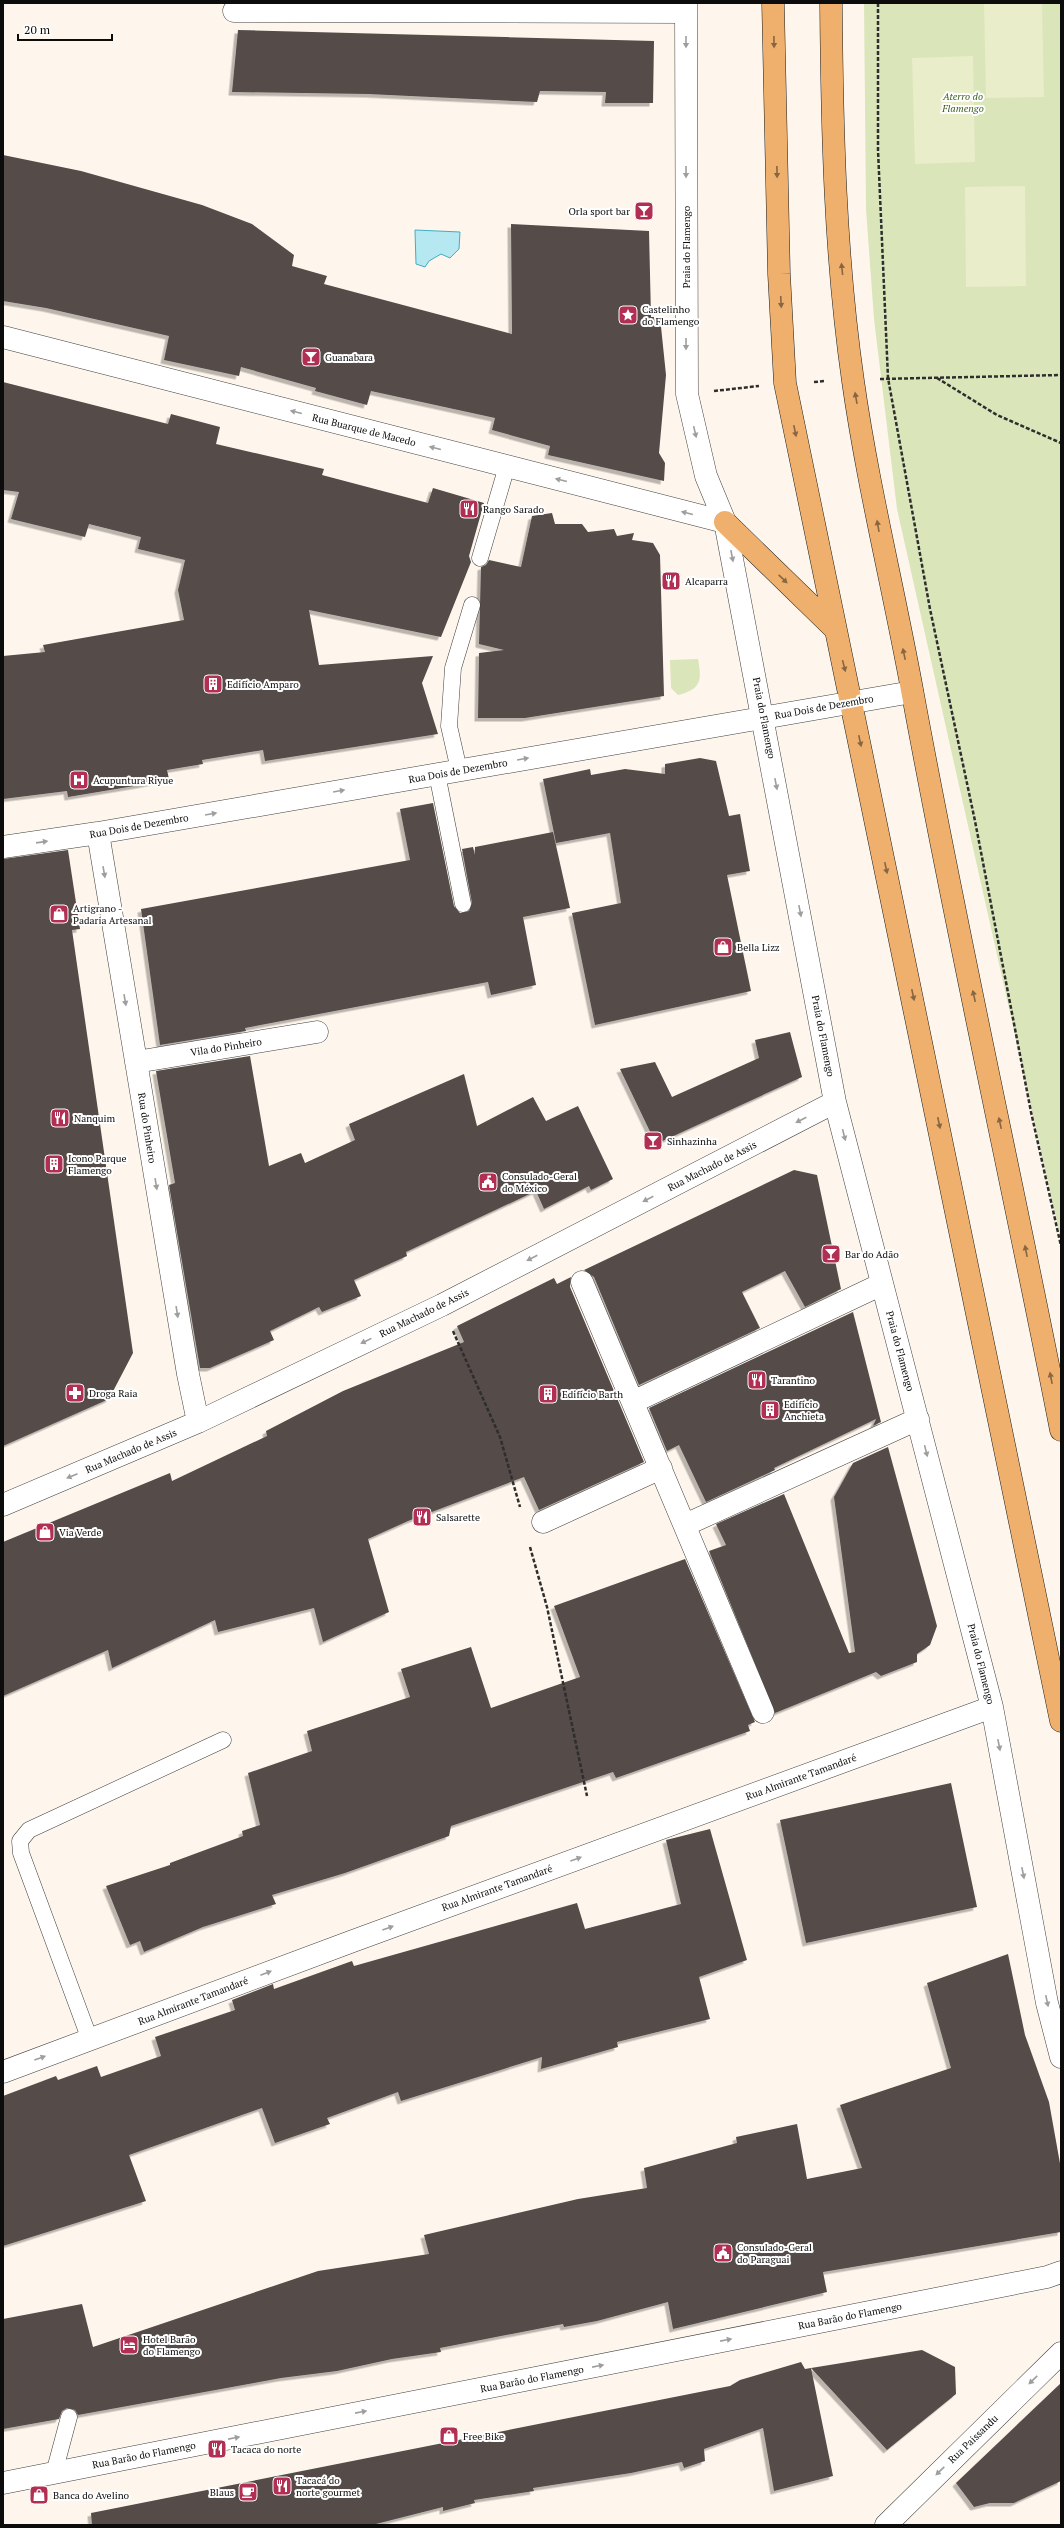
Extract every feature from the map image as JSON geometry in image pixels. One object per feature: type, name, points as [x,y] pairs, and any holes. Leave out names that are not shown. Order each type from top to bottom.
[{"type":"main road","points":[[773,3],[779,274],[785,383],[835,629],[853,702],[1061,1721]]},
{"type":"main road","points":[[832,3],[832,106],[838,224],[852,380],[879,533],[1061,1430]]},
{"type":"main road","points":[[725,522],[835,629]]},
{"type":"street","points":[[234,11],[686,8]]},
{"type":"street","name":"Praia do Flamengo","points":[[686,8],[686,394],[706,476],[725,522],[764,718],[836,1102],[992,1707],[1047,2003],[1061,2057]]},
{"type":"street","name":"Rua Buarque de Macedo","points":[[3,337],[725,522]]},
{"type":"street","name":"Rua Dois de Dezembro","points":[[3,847],[98,833],[912,692]]},
{"type":"street","name":"Rua do Pinheiro","points":[[98,833],[188,1374],[198,1422]]},
{"type":"street","name":"Vila do Pinheiro","points":[[136,1062],[317,1032]]},
{"type":"street","name":"Rua Machado de Assis","points":[[3,1505],[198,1422],[442,1305],[836,1102]]},
{"type":"street","points":[[582,1282],[763,1712]]},
{"type":"street","points":[[633,1402],[882,1284]]},
{"type":"street","points":[[685,1525],[918,1419]]},
{"type":"street","points":[[544,1522],[661,1468]]},
{"type":"street","name":"Rua Almirante Tamandaré","points":[[3,2072],[353,1941],[992,1707]]},
{"type":"street","name":"Rua Barão do Flamengo","points":[[3,2483],[1039,2278],[1061,2272]]},
{"type":"street","name":"Rua Paissandu","points":[[886,2525],[1061,2353]]},
{"type":"lane","points":[[480,558],[507,466]]},
{"type":"lane","points":[[459,770],[449,726],[453,668],[472,605]]},
{"type":"lane","points":[[437,774],[463,904]]},
{"type":"lane","points":[[90,2040],[21,1853],[20,1841],[29,1830],[222,1740]]},
{"type":"lane","points":[[54,2473],[69,2417]]},
{"type":"path","points":[[878,3],[878,150],[888,378],[930,609],[1031,1112],[1061,1246]]},
{"type":"path","points":[[852,380],[1061,375]]},
{"type":"path","points":[[937,377],[997,415],[1061,443]]},
{"type":"path","points":[[442,1305],[500,1437],[522,1514]]},
{"type":"path","points":[[530,1545],[547,1607],[587,1796]]},
{"type":"green space","name":"Aterro do Flamengo","points":[[864,3],[1061,3],[1061,1240],[897,509],[874,319],[866,209]]},
{"type":"green space","points":[[984,3],[1042,3],[1044,97],[986,98]]},
{"type":"green space","points":[[973,56],[975,162],[915,164],[912,58]]},
{"type":"green space","points":[[1025,186],[1026,286],[966,287],[965,187]]},
{"type":"green space","points":[[698,659],[700,673],[698,683],[686,693],[678,695],[671,688],[670,660]]},
{"type":"water","points":[[415,230],[460,232],[459,249],[450,258],[441,254],[429,261],[425,267],[416,264]]},
{"type":"building","points":[[238,30],[654,41],[653,103],[605,103],[606,92],[540,91],[537,102],[368,94],[232,92]]},
{"type":"building","points":[[3,155],[81,171],[202,205],[252,224],[294,255],[292,266],[327,276],[324,284],[512,334],[511,224],[649,231],[651,317],[660,317],[666,375],[659,453],[665,463],[664,481],[548,455],[550,446],[492,430],[495,418],[371,391],[367,405],[315,391],[316,388],[241,367],[239,376],[164,360],[169,336],[46,308],[3,301]]},
{"type":"building","points":[[3,382],[168,424],[171,414],[220,427],[216,444],[324,469],[322,475],[428,503],[433,488],[484,503],[469,556],[471,562],[441,637],[309,610],[319,665],[433,656],[422,683],[438,734],[265,761],[263,750],[202,760],[203,764],[167,770],[169,779],[140,785],[68,797],[67,791],[3,799],[3,656],[45,652],[43,645],[184,620],[178,590],[185,560],[138,549],[141,537],[89,524],[85,537],[11,519],[19,492],[3,490]]},
{"type":"building","points":[[552,513],[555,524],[582,524],[588,532],[614,529],[617,536],[634,533],[632,540],[653,543],[660,555],[664,696],[525,718],[478,718],[479,653],[504,650],[479,644],[481,567],[486,565],[489,560],[521,567],[532,516]]},
{"type":"building","points":[[700,758],[716,761],[729,816],[740,814],[750,871],[727,875],[751,991],[595,1025],[572,913],[621,903],[610,833],[556,843],[543,779],[590,769],[591,775],[625,769],[665,774],[665,764]]},
{"type":"building","points":[[433,803],[454,906],[460,913],[469,911],[472,903],[462,849],[473,847],[475,855],[475,847],[553,832],[570,908],[523,917],[536,985],[491,995],[488,982],[245,1028],[246,1031],[160,1045],[141,909],[410,860],[400,809]]},
{"type":"building","name":"Icono Parque Flamengo","points":[[68,850],[80,929],[72,930],[133,1353],[109,1399],[3,1446],[3,859]]},
{"type":"building","points":[[790,1032],[802,1077],[656,1144],[620,1069],[655,1062],[672,1097],[759,1058],[755,1040]]},
{"type":"building","points":[[250,1056],[269,1166],[301,1153],[305,1163],[355,1140],[349,1124],[464,1074],[477,1126],[533,1097],[546,1121],[578,1106],[613,1179],[591,1190],[589,1186],[544,1209],[536,1191],[406,1252],[407,1256],[354,1280],[361,1296],[322,1312],[319,1307],[270,1331],[274,1340],[210,1368],[200,1368],[169,1185],[175,1183],[156,1071]]},
{"type":"building","points":[[794,1170],[817,1175],[841,1289],[805,1307],[785,1271],[742,1292],[760,1328],[639,1385],[594,1277],[584,1270]]},
{"type":"building","points":[[571,1277],[570,1287],[644,1462],[539,1510],[524,1477],[408,1521],[368,1539],[389,1612],[323,1642],[314,1608],[218,1632],[215,1620],[112,1668],[108,1650],[3,1696],[3,1542],[170,1473],[172,1481],[267,1436],[266,1431],[343,1391],[464,1342],[457,1326],[554,1278],[557,1284]]},
{"type":"building","name":"Edifício Anchieta","points":[[853,1312],[881,1422],[873,1426],[876,1419],[774,1468],[775,1470],[706,1502],[679,1445],[667,1451],[649,1408]]},
{"type":"building","points":[[888,1447],[937,1626],[930,1645],[917,1654],[917,1662],[881,1676],[876,1672],[775,1713],[709,1551],[726,1545],[716,1524],[784,1494],[849,1653],[855,1652],[834,1497],[853,1463]]},
{"type":"building","points":[[685,1559],[755,1722],[748,1725],[750,1731],[616,1778],[613,1772],[451,1826],[449,1836],[345,1873],[272,1895],[276,1904],[203,1927],[144,1952],[140,1941],[130,1945],[106,1886],[170,1865],[170,1863],[243,1836],[242,1831],[260,1825],[248,1773],[312,1751],[307,1731],[410,1697],[401,1669],[471,1647],[491,1708],[580,1677],[554,1606]]},
{"type":"building","points":[[951,1783],[977,1907],[806,1943],[780,1820]]},
{"type":"building","points":[[710,1829],[747,1960],[699,1977],[710,2019],[617,2042],[618,2047],[541,2069],[542,2057],[401,2101],[398,2092],[327,2118],[330,2124],[275,2143],[262,2108],[129,2155],[146,2201],[3,2246],[3,2096],[56,2076],[58,2080],[97,2066],[101,2077],[161,2056],[155,2037],[235,2010],[232,2000],[273,1984],[274,1989],[352,1961],[354,1966],[577,1903],[585,1929],[681,1904],[666,1840]]},
{"type":"building","points":[[1008,1954],[1025,2035],[1049,2102],[1061,2169],[1061,2232],[823,2272],[827,2292],[673,2329],[668,2302],[597,2321],[564,2327],[563,2324],[440,2348],[441,2352],[392,2359],[337,2371],[281,2378],[78,2415],[75,2410],[67,2408],[62,2411],[59,2419],[3,2429],[3,2319],[82,2304],[93,2347],[318,2271],[429,2254],[424,2235],[578,2199],[647,2188],[644,2168],[737,2143],[736,2137],[797,2124],[807,2179],[862,2168],[840,2105],[951,2068],[927,1983]]},
{"type":"building","points":[[922,2350],[955,2367],[956,2394],[887,2450],[811,2368]]},
{"type":"building","points":[[801,2362],[805,2369],[811,2368],[833,2476],[774,2491],[763,2428],[704,2449],[705,2461],[684,2468],[682,2462],[631,2473],[533,2488],[534,2491],[474,2500],[475,2503],[443,2511],[443,2507],[372,2525],[92,2525],[91,2513],[730,2386],[740,2380]]},
{"type":"building","points":[[1061,2383],[1061,2481],[1014,2503],[990,2503],[974,2507],[956,2483]]},
{"type":"place","name":"Orla sport bar","points":[[644,211]]},
{"type":"place","name":"Castelinho do Flamengo","points":[[628,315]]},
{"type":"place","name":"Guanabara","points":[[311,357]]},
{"type":"place","name":"Rango Sarado","points":[[469,509]]},
{"type":"place","name":"Alcaparra","points":[[671,581]]},
{"type":"place","name":"Edifício Amparo","points":[[213,684]]},
{"type":"place","name":"Acupuntura Riyue","points":[[79,780]]},
{"type":"place","name":"Artigrano - Padaria Artesanal","points":[[59,914]]},
{"type":"place","name":"Bella Lizz","points":[[723,947]]},
{"type":"place","name":"Nanquim","points":[[60,1118]]},
{"type":"place","name":"Sinhazinha","points":[[653,1141]]},
{"type":"place","name":"Icono Parque Flamengo","points":[[54,1164]]},
{"type":"place","name":"Consulado-Geral do México","points":[[488,1182]]},
{"type":"place","name":"Bar do Adão","points":[[831,1254]]},
{"type":"place","name":"Tarantino","points":[[757,1380]]},
{"type":"place","name":"Droga Raia","points":[[75,1393]]},
{"type":"place","name":"Edifício Barth","points":[[548,1394]]},
{"type":"place","name":"Edifício Anchieta","points":[[770,1410]]},
{"type":"place","name":"Salsarette","points":[[422,1517]]},
{"type":"place","name":"Via Verde","points":[[45,1532]]},
{"type":"place","name":"Consulado-Geral do Paraguai","points":[[723,2253]]},
{"type":"place","name":"Hotel Barão do Flamengo","points":[[129,2345]]},
{"type":"place","name":"Free Bike","points":[[449,2436]]},
{"type":"place","name":"Tacaca do norte","points":[[217,2449]]},
{"type":"place","name":"Tacacá do norte gourmet","points":[[282,2486]]},
{"type":"place","name":"Blaus","points":[[248,2492]]},
{"type":"place","name":"Banca do Avelino","points":[[39,2495]]}]
